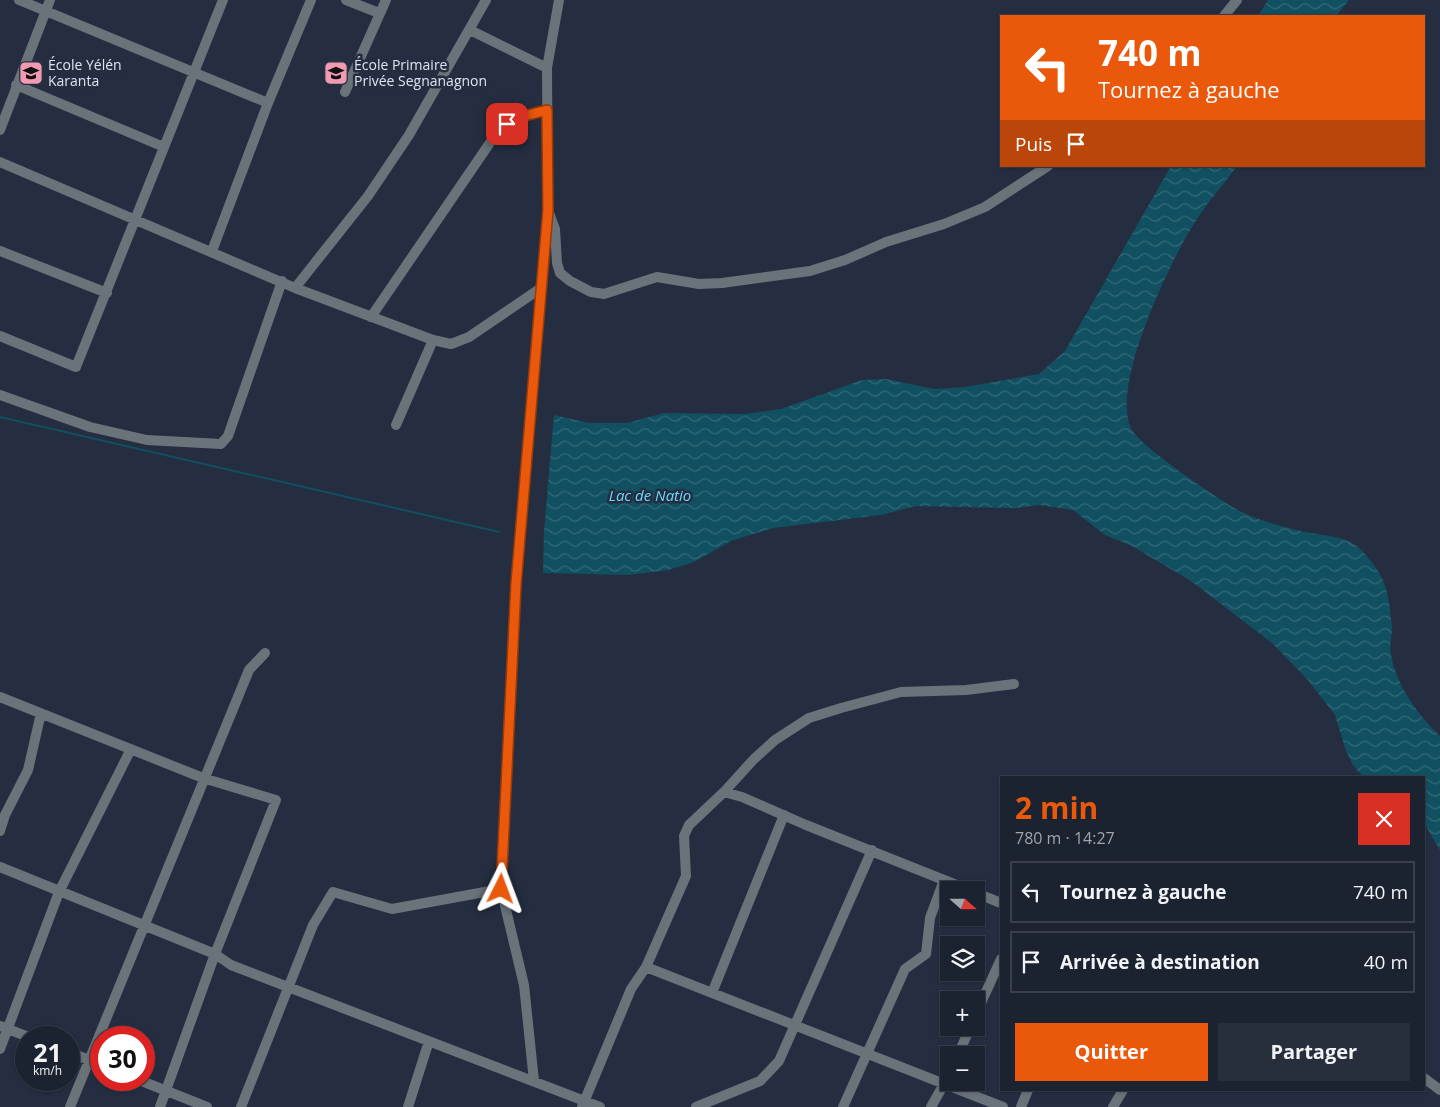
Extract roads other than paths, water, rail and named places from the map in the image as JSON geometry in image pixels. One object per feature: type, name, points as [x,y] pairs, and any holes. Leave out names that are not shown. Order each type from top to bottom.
[{"type":"street","points":[[19,0],[193,74],[268,103]]},
{"type":"street","points":[[0,130],[50,0]]},
{"type":"street","points":[[0,336],[76,367],[223,0]]},
{"type":"street","points":[[212,251],[268,103],[311,0]]},
{"type":"street","points":[[346,0],[379,13]]},
{"type":"street","points":[[345,92],[386,0]]},
{"type":"street","points":[[296,288],[368,196],[409,135],[486,0]]},
{"type":"street","points":[[534,1081],[524,985],[501,889],[516,584],[548,210],[547,68],[559,0]]},
{"type":"street","points":[[1225,15],[1237,0]]},
{"type":"street","points":[[470,30],[547,68]]},
{"type":"street","points":[[16,85],[164,147]]},
{"type":"street","points":[[370,316],[498,130],[517,118],[547,110]]},
{"type":"street","points":[[0,162],[296,288],[433,340],[451,344],[469,337],[541,288]]},
{"type":"street","points":[[548,210],[555,229],[557,263],[560,273],[570,281],[591,292],[604,294],[656,277],[699,284],[722,283],[810,271],[845,260],[886,242],[944,224],[985,207],[1046,167]]},
{"type":"street","points":[[0,251],[107,293]]},
{"type":"street","points":[[0,395],[90,427],[147,440],[222,444],[228,436],[282,281]]},
{"type":"street","points":[[396,425],[433,340]]},
{"type":"street","points":[[104,1026],[203,778],[249,670],[265,653]]},
{"type":"street","points":[[583,1104],[631,989],[646,967],[686,876],[684,836],[689,825],[724,792],[754,759],[775,740],[809,718],[901,692],[966,690],[1014,684]]},
{"type":"street","points":[[0,697],[203,778],[276,800],[215,954],[160,1107]]},
{"type":"street","points":[[0,831],[5,815],[28,770],[41,714]]},
{"type":"street","points":[[0,1049],[4,1027],[59,892],[131,749]]},
{"type":"street","points":[[724,792],[742,796],[944,880],[930,918],[926,954],[905,969],[843,1107]]},
{"type":"street","points":[[712,993],[784,815]]},
{"type":"street","points":[[696,1107],[760,1081],[779,1061],[872,850]]},
{"type":"street","points":[[0,867],[215,954],[231,965],[534,1081],[583,1104],[600,1107]]},
{"type":"street","points":[[241,1107],[313,925],[333,892],[392,910],[501,889]]},
{"type":"street","points":[[985,897],[1000,903]]},
{"type":"street","points":[[985,994],[1000,961]]},
{"type":"street","points":[[646,967],[866,1053],[940,1077]]},
{"type":"street","points":[[408,1107],[429,1041]]},
{"type":"street","points":[[70,1107],[90,1060],[80,1056]]},
{"type":"street","points":[[1425,1079],[1440,1090]]},
{"type":"street","points":[[155,1087],[207,1107]]},
{"type":"street","points":[[931,1107],[940,1091]]},
{"type":"street","points":[[971,1091],[1003,1107]]},
{"type":"street","points":[[1021,1107],[1028,1091]]},
{"type":"street","points":[[1113,1107],[1122,1091]]},
{"type":"water","points":[[1268,0],[1349,0],[1337,15],[1259,15]]},
{"type":"water","name":"Lac de Natio","points":[[1170,167],[1236,167],[1202,212],[1186,237],[1159,291],[1146,323],[1135,355],[1129,385],[1127,410],[1132,430],[1167,462],[1236,509],[1253,517],[1276,524],[1348,541],[1360,549],[1376,567],[1385,585],[1389,604],[1392,628],[1390,652],[1398,678],[1416,709],[1440,736],[1440,850],[1425,825],[1425,776],[1362,776],[1353,765],[1346,751],[1335,715],[1307,679],[1272,643],[1191,581],[1132,546],[1105,535],[1073,510],[1040,505],[1015,508],[916,506],[881,515],[773,528],[731,541],[694,562],[668,570],[628,575],[543,573],[544,531],[554,415],[589,423],[627,423],[664,413],[745,414],[781,409],[862,380],[886,379],[934,389],[965,387],[1039,374],[1065,351]]},
{"type":"waterway","points":[[0,417],[499,532]]},
{"type":"place","name":"École Yélén Karanta","points":[[31,73]]},
{"type":"place","name":"École Primaire Privée Segnanagnon","points":[[336,73]]}]
